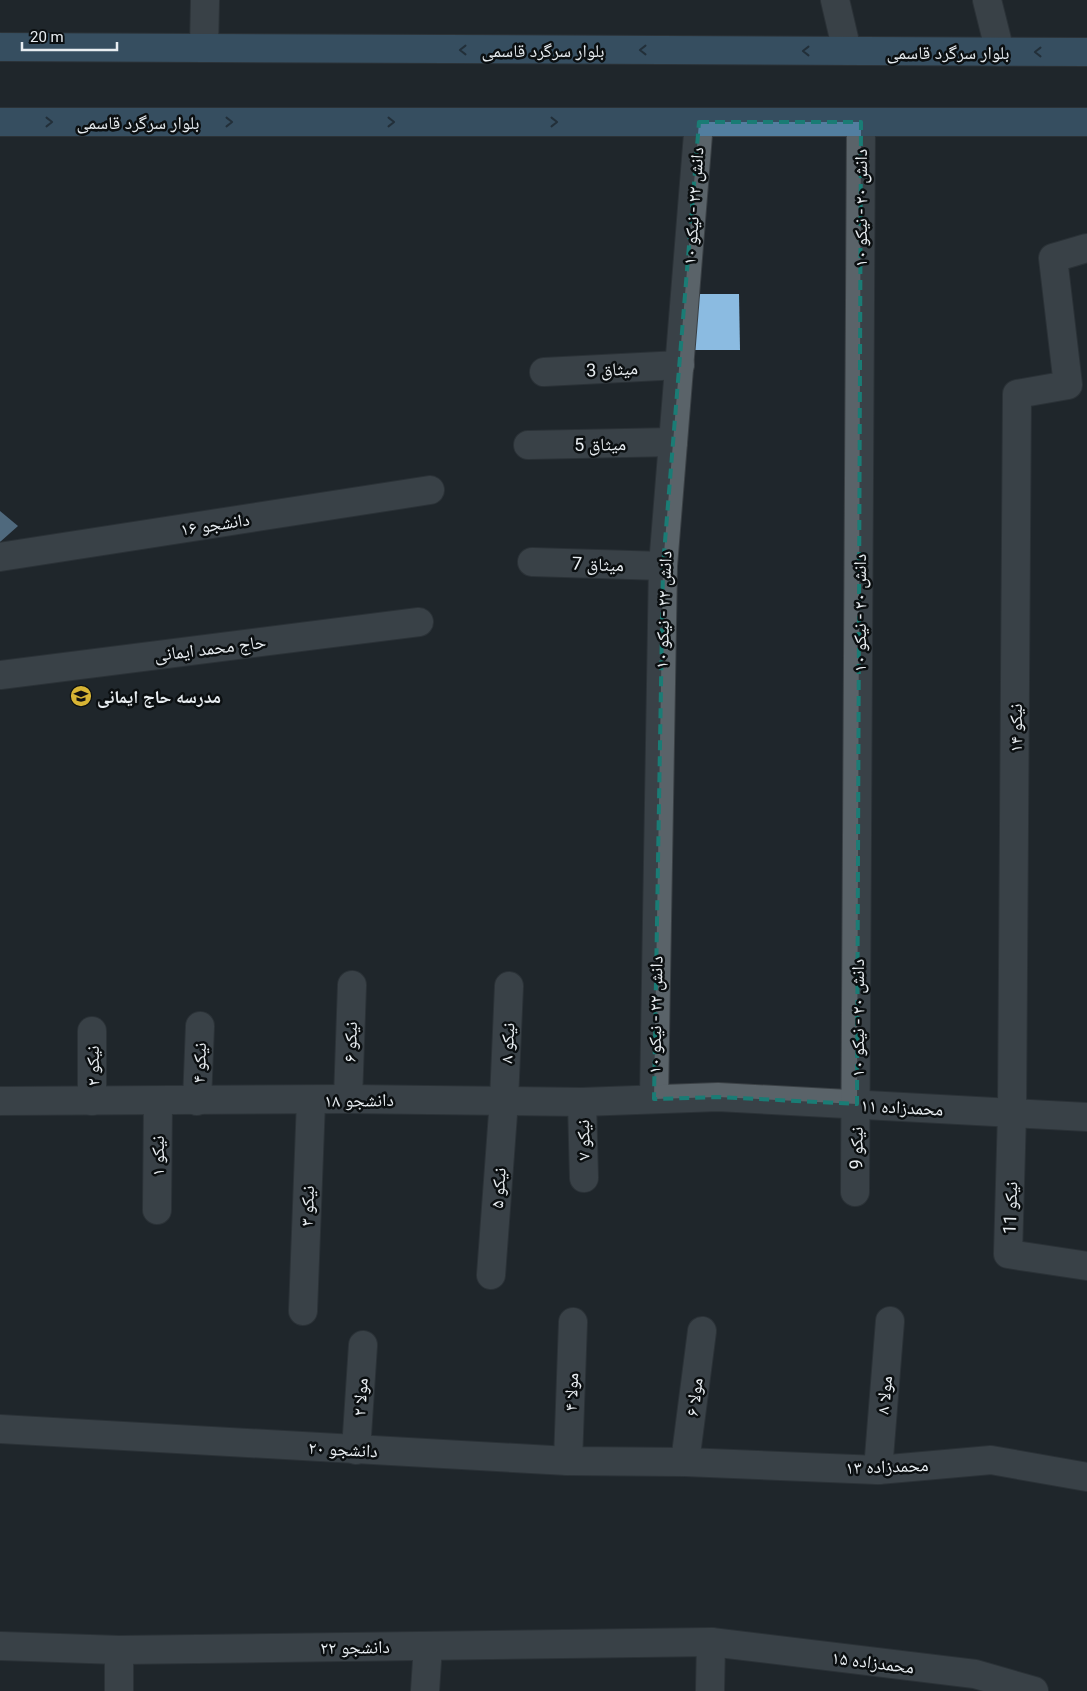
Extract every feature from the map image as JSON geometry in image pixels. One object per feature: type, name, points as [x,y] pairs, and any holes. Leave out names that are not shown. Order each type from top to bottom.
[{"type":"main road","name":"بلوار سرگرد قاسمی","points":[[0,47],[1087,52]]},
{"type":"main road","name":"بلوار سرگرد قاسمی","points":[[0,122],[1087,122]]},
{"type":"street","points":[[204,48],[205,0]]},
{"type":"street","points":[[835,0],[847,51]]},
{"type":"street","points":[[987,0],[1000,52]]},
{"type":"street","name":"دانش ۲۲ - نیکو ۱۰","points":[[654,1099],[663,566],[699,122]]},
{"type":"street","name":"دانش ۲۰ - نیکو ۱۰","points":[[857,1104],[861,122]]},
{"type":"street","name":"نیکو ۱۴","points":[[1012,1113],[1017,394],[1068,384],[1053,258],[1087,248]]},
{"type":"street","name":"میثاق 3","points":[[544,372],[680,366]]},
{"type":"street","name":"میثاق 5","points":[[528,445],[673,442]]},
{"type":"street","name":"دانشجو ۱۶","points":[[0,557],[430,490]]},
{"type":"street","name":"میثاق 7","points":[[532,562],[663,566]]},
{"type":"street","name":"حاج محمد ایمانی","points":[[0,674],[419,622]]},
{"type":"street","name":"نیکو ۶","points":[[348,1099],[352,985]]},
{"type":"street","name":"نیکو ۸","points":[[504,1100],[509,986]]},
{"type":"street","name":"نیکو ۴","points":[[197,1100],[200,1026]]},
{"type":"street","name":"نیکو ۲","points":[[92,1031],[92,1100]]},
{"type":"street","name":"محمدزاده ۱۱","points":[[718,1097],[1087,1117]]},
{"type":"street","name":"دانشجو ۱۸","points":[[0,1100],[348,1099],[582,1102],[718,1097]]},
{"type":"street","name":"نیکو ۳","points":[[303,1311],[312,1100]]},
{"type":"street","name":"نیکو ۵","points":[[491,1275],[504,1100]]},
{"type":"street","name":"نیکو ۱","points":[[157,1210],[158,1101]]},
{"type":"street","name":"نیکو ۷","points":[[582,1102],[584,1178]]},
{"type":"street","name":"نیکو 9","points":[[855,1192],[857,1104]]},
{"type":"street","name":"نیکو 11","points":[[1012,1113],[1008,1254],[1087,1266]]},
{"type":"street","name":"مولا ۸","points":[[878,1470],[890,1321]]},
{"type":"street","name":"مولا ۴","points":[[568,1461],[574,1322]]},
{"type":"street","name":"مولا ۶","points":[[686,1462],[702,1331]]},
{"type":"street","name":"مولا ۲","points":[[356,1450],[363,1345]]},
{"type":"street","name":"دانشجو ۲۰","points":[[0,1429],[568,1461],[686,1462]]},
{"type":"street","name":"محمدزاده ۱۳","points":[[686,1462],[878,1470],[991,1460],[1087,1477]]},
{"type":"street","points":[[710,1691],[711,1642]]},
{"type":"street","name":"دانشجو ۲۲","points":[[0,1646],[119,1650],[711,1642]]},
{"type":"street","name":"محمدزاده ۱۵","points":[[711,1642],[975,1674],[1034,1691]]},
{"type":"street","points":[[425,1691],[428,1646]]},
{"type":"street","points":[[119,1650],[119,1691]]},
{"type":"highlighted area","points":[[699,122],[861,122],[857,1104],[718,1097],[654,1099],[663,566]]},
{"type":"building","points":[[694,294],[739,294],[740,350],[688,350]]},
{"type":"building","points":[[0,511],[18,526],[0,542]]},
{"type":"place","name":"مدرسه حاج ایمانی","points":[[81,696]]}]
